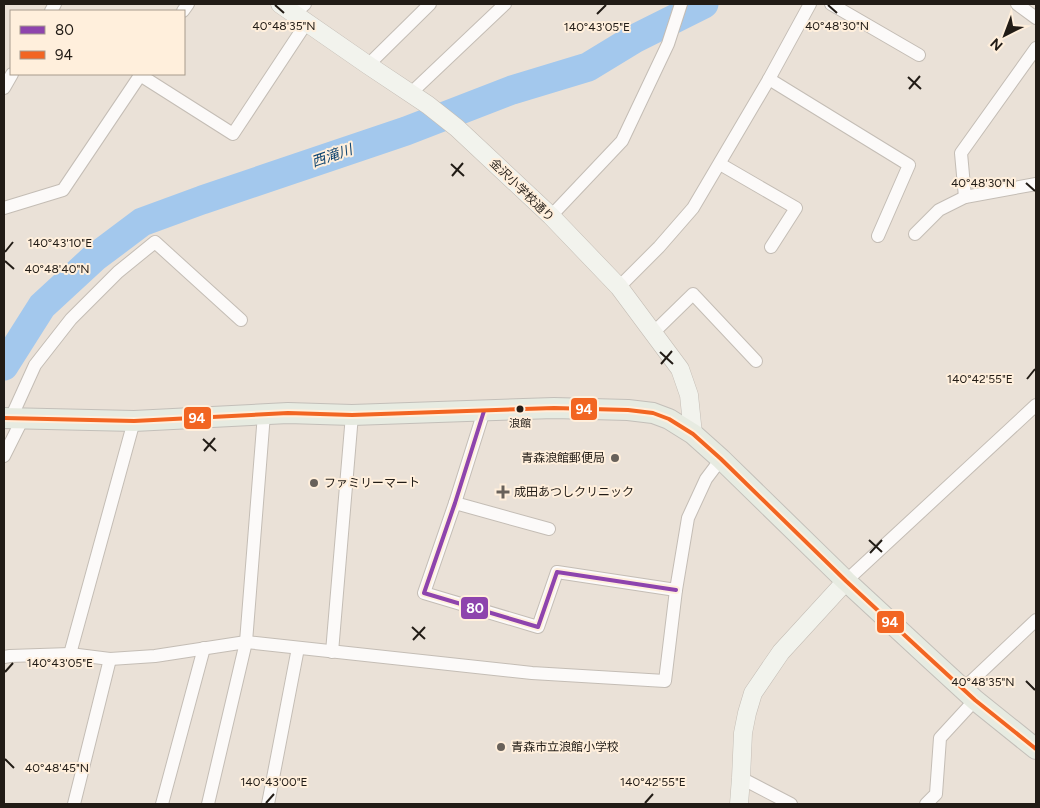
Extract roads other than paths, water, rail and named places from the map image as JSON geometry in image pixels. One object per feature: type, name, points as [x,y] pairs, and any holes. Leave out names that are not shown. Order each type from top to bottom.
[{"type":"main road","points":[[13,418],[134,421],[288,413],[352,415],[554,408],[628,410],[653,413],[668,419],[692,434],[721,459],[846,581],[969,694],[1036,749]]},
{"type":"street","points":[[368,65],[430,4]]},
{"type":"street","points":[[411,93],[505,4]]},
{"type":"street","points":[[551,216],[622,141],[668,44],[681,4]]},
{"type":"street","points":[[618,287],[694,208],[810,4]]},
{"type":"street","points":[[831,4],[919,55]]},
{"type":"street","points":[[1017,4],[1036,16]]},
{"type":"street","points":[[142,75],[233,134],[296,11]]},
{"type":"street","name":"金沢小学校通り","points":[[296,11],[368,65],[428,105],[457,128],[551,216],[618,287],[680,369],[689,394],[692,434]]},
{"type":"street","points":[[965,197],[961,153],[1036,48]]},
{"type":"street","points":[[4,208],[63,190],[139,75]]},
{"type":"street","points":[[769,79],[908,165],[878,236]]},
{"type":"street","points":[[720,164],[796,208],[771,247]]},
{"type":"street","points":[[915,234],[940,210],[965,197],[1036,184]]},
{"type":"street","points":[[4,456],[13,418],[35,365],[71,319],[118,272],[155,242],[241,320]]},
{"type":"street","points":[[653,333],[693,294],[756,362]]},
{"type":"street","points":[[739,804],[746,713],[753,693],[781,652],[846,581],[1036,405]]},
{"type":"street","points":[[484,411],[424,593],[538,627],[557,572],[676,590]]},
{"type":"street","points":[[208,804],[246,642],[264,414]]},
{"type":"street","points":[[332,652],[352,415]]},
{"type":"street","points":[[70,654],[134,421]]},
{"type":"street","points":[[4,657],[70,654],[110,659],[155,656],[246,642],[532,673],[666,681],[676,590],[688,518],[706,479],[721,459]]},
{"type":"street","points":[[455,503],[549,529]]},
{"type":"street","points":[[926,804],[936,794],[940,738],[969,694],[1036,620]]},
{"type":"street","points":[[162,804],[204,648]]},
{"type":"street","points":[[268,804],[298,648]]},
{"type":"street","points":[[74,804],[110,659]]},
{"type":"street","points":[[741,778],[791,804]]},
{"type":"waterway","name":"西滝川","points":[[4,366],[42,306],[94,258],[142,222],[406,131],[512,90],[588,67],[634,39],[704,4]]},
{"type":"place","name":"浪館","points":[[520,409]]},
{"type":"place","name":"青森浪館郵便局","points":[[615,458]]},
{"type":"place","name":"ファミリーマート","points":[[314,483]]},
{"type":"place","name":"成田あつしクリニック","points":[[503,492]]},
{"type":"place","name":"青森市立浪館小学校","points":[[501,747]]}]
